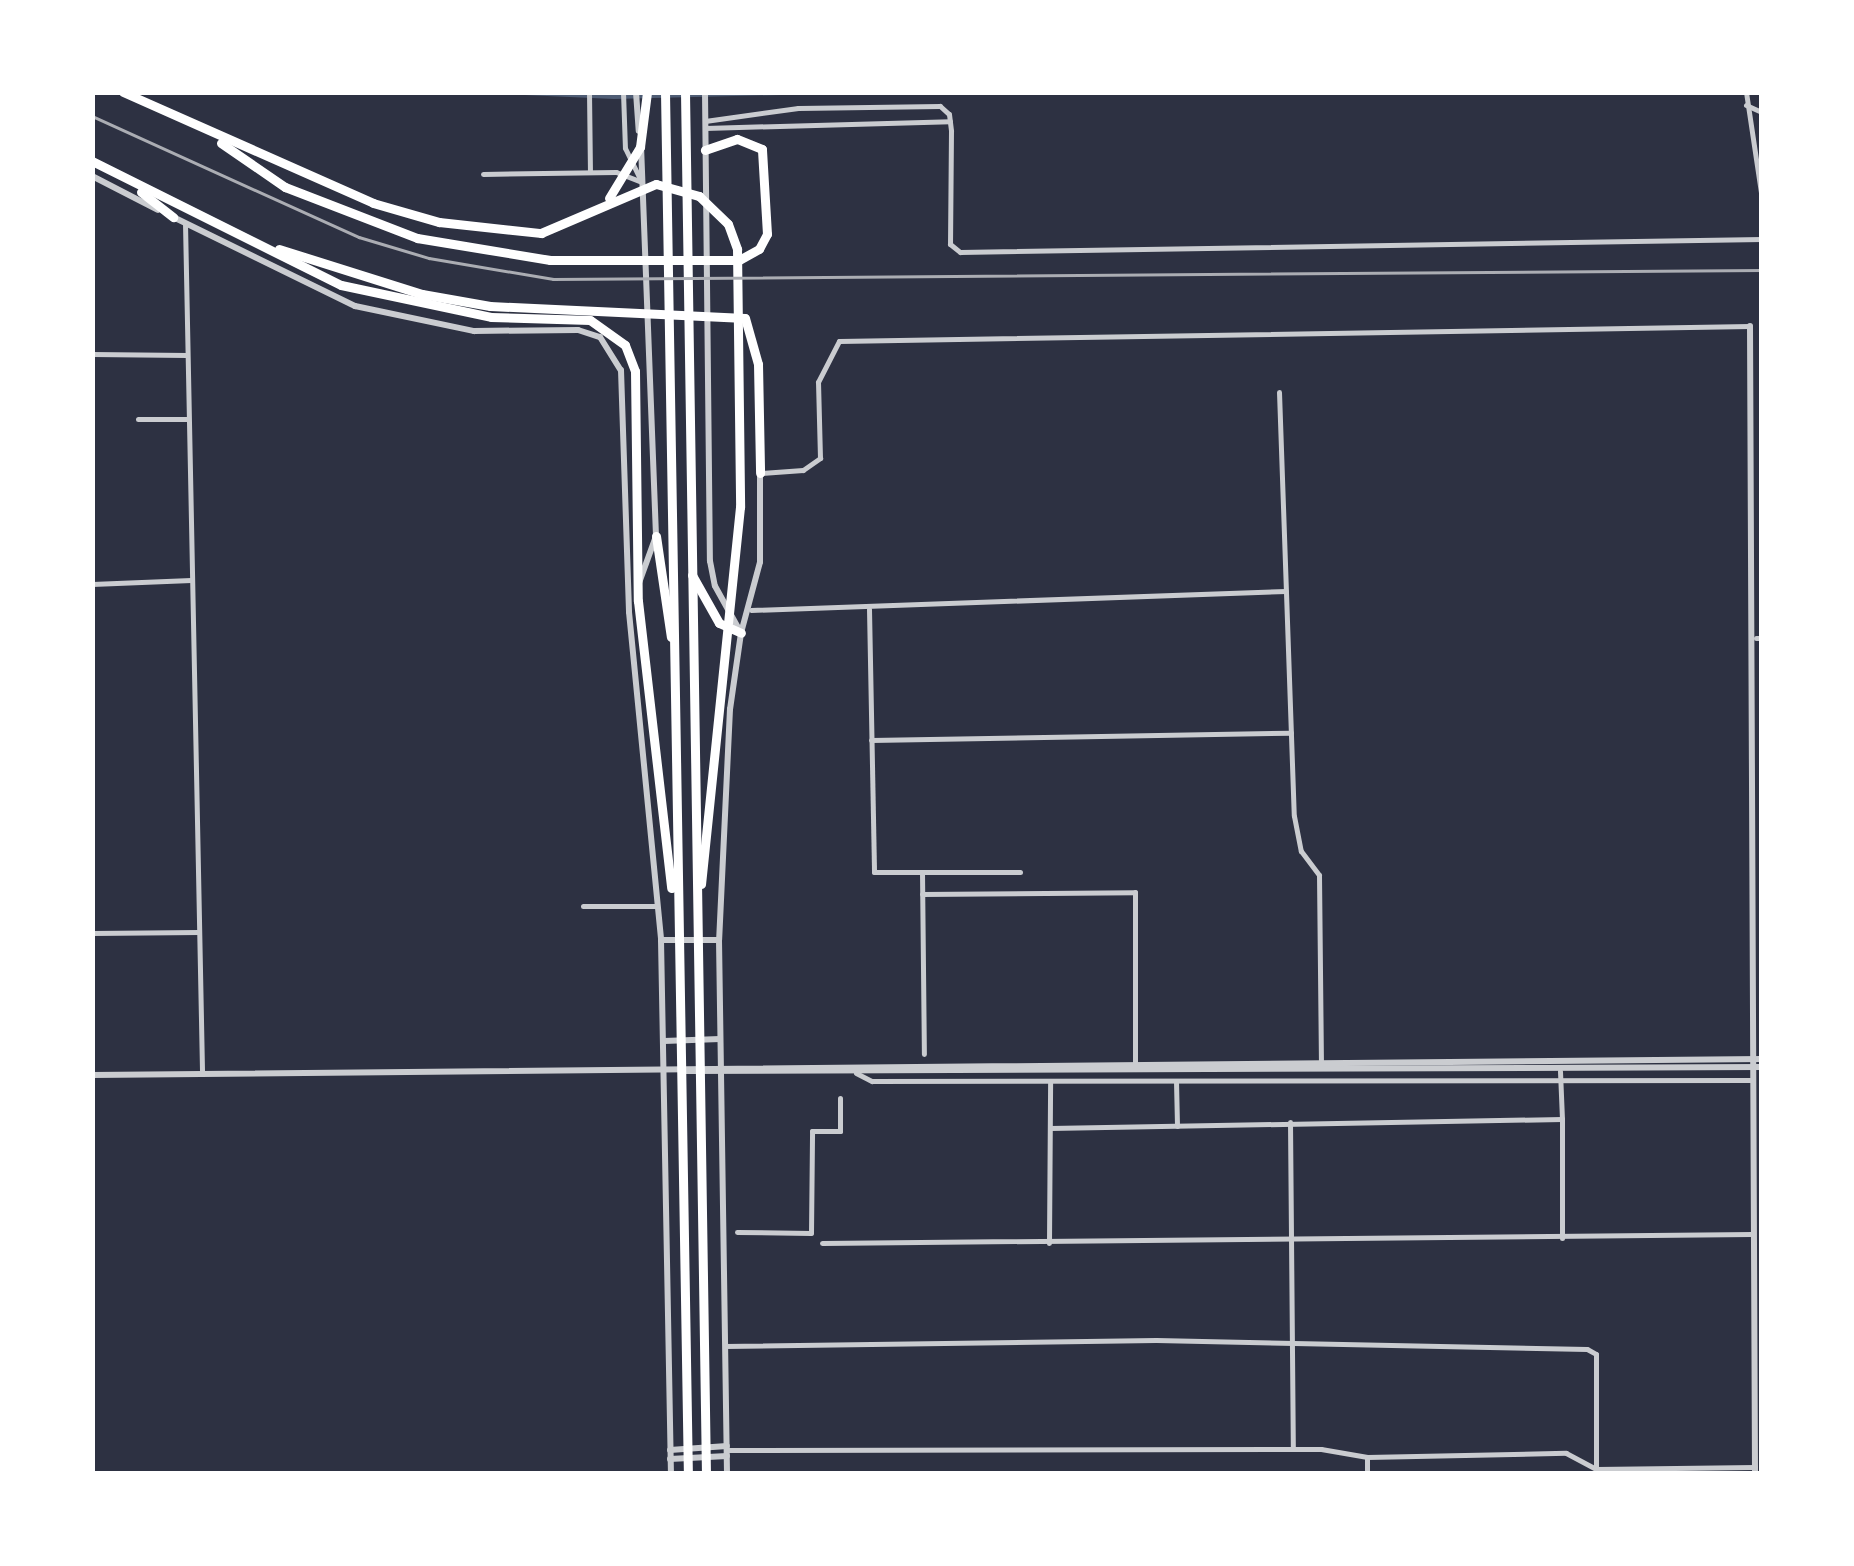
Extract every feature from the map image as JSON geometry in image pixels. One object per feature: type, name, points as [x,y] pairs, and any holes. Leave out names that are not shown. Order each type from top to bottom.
[{"type":"highway","points":[[123,92],[211,136],[401,213],[517,234],[541,232],[608,200],[656,184],[681,187],[715,207],[736,249],[740,507],[697,931]]},
{"type":"highway","points":[[608,200],[640,147],[647,92]]},
{"type":"highway","points":[[665,92],[688,1474]]},
{"type":"highway","points":[[685,92],[706,1474]]},
{"type":"highway","points":[[211,136],[285,187],[389,231],[517,256],[619,264],[726,261],[749,256],[764,243],[766,160],[753,142],[738,139],[705,150]]},
{"type":"highway","points":[[92,161],[341,285],[422,307],[590,320],[625,346],[635,372],[638,600],[676,915]]},
{"type":"highway","points":[[123,178],[173,218]]},
{"type":"highway","points":[[240,236],[422,294],[635,317],[745,318],[753,332],[760,473]]},
{"type":"highway","points":[[656,536],[661,602],[674,648]]},
{"type":"highway","points":[[691,573],[719,623],[741,633]]},
{"type":"street","points":[[623,92],[625,148],[640,180],[648,211]]},
{"type":"street","points":[[629,612],[656,536],[648,211],[636,92]]},
{"type":"street","points":[[705,92],[710,561],[715,586],[734,611],[741,633]]},
{"type":"street","points":[[1746,92],[1762,198]]},
{"type":"street","points":[[589,96],[590,172]]},
{"type":"street","points":[[1746,105],[1762,112]]},
{"type":"street","points":[[705,124],[798,108],[940,106],[950,121],[950,244],[960,252],[1762,239]]},
{"type":"street","points":[[705,124],[950,121]]},
{"type":"street","points":[[484,174],[590,172],[640,180]]},
{"type":"street","points":[[92,176],[355,306],[423,324],[496,332],[565,329],[600,337],[624,383],[629,612],[661,940],[670,1474]]},
{"type":"street","points":[[185,223],[202,1072]]},
{"type":"street","points":[[670,1455],[727,1451],[1294,1449],[1367,1457],[1566,1453],[1596,1471],[1755,1470],[1752,1063],[1759,638],[1750,326],[839,341],[818,382],[820,458],[803,470],[760,473],[760,562],[751,610],[741,633],[730,710],[719,940],[720,1074],[727,1451],[727,1474]]},
{"type":"street","points":[[92,354],[187,355]]},
{"type":"street","points":[[1279,392],[1294,816],[1301,850],[1319,875],[1322,1062]]},
{"type":"street","points":[[138,419],[188,419]]},
{"type":"street","points":[[92,584],[191,580]]},
{"type":"street","points":[[734,611],[1286,591]]},
{"type":"street","points":[[869,609],[874,872],[1020,872]]},
{"type":"street","points":[[871,740],[1291,734]]},
{"type":"street","points":[[922,872],[924,1054]]},
{"type":"street","points":[[922,894],[1135,892],[1135,1062]]},
{"type":"street","points":[[583,906],[658,906]]},
{"type":"street","points":[[92,934],[200,932]]},
{"type":"street","points":[[661,940],[719,940]]},
{"type":"street","points":[[664,1042],[720,1039]]},
{"type":"street","points":[[92,1075],[664,1070],[720,1074],[1560,1071],[1752,1063],[1762,1058]]},
{"type":"street","points":[[664,1070],[721,1064],[1135,1062],[1752,1063],[1762,1068]]},
{"type":"street","points":[[1560,1071],[1562,1238]]},
{"type":"street","points":[[856,1073],[872,1081],[1752,1080]]},
{"type":"street","points":[[1049,1243],[1050,1081]]},
{"type":"street","points":[[1176,1081],[1178,1126]]},
{"type":"street","points":[[737,1232],[811,1233],[812,1131],[840,1130],[840,1098]]},
{"type":"street","points":[[1050,1128],[1562,1119]]},
{"type":"street","points":[[1290,1121],[1294,1449]]},
{"type":"street","points":[[822,1244],[1291,1243],[1752,1234]]},
{"type":"street","points":[[725,1346],[1292,1342],[1587,1349],[1596,1354],[1596,1471]]},
{"type":"street","points":[[1367,1457],[1367,1474]]},
{"type":"water","points":[[481,93],[860,93],[614,99]]},
{"type":"railway","points":[[92,116],[359,237],[429,258],[553,279],[1762,270]]}]
